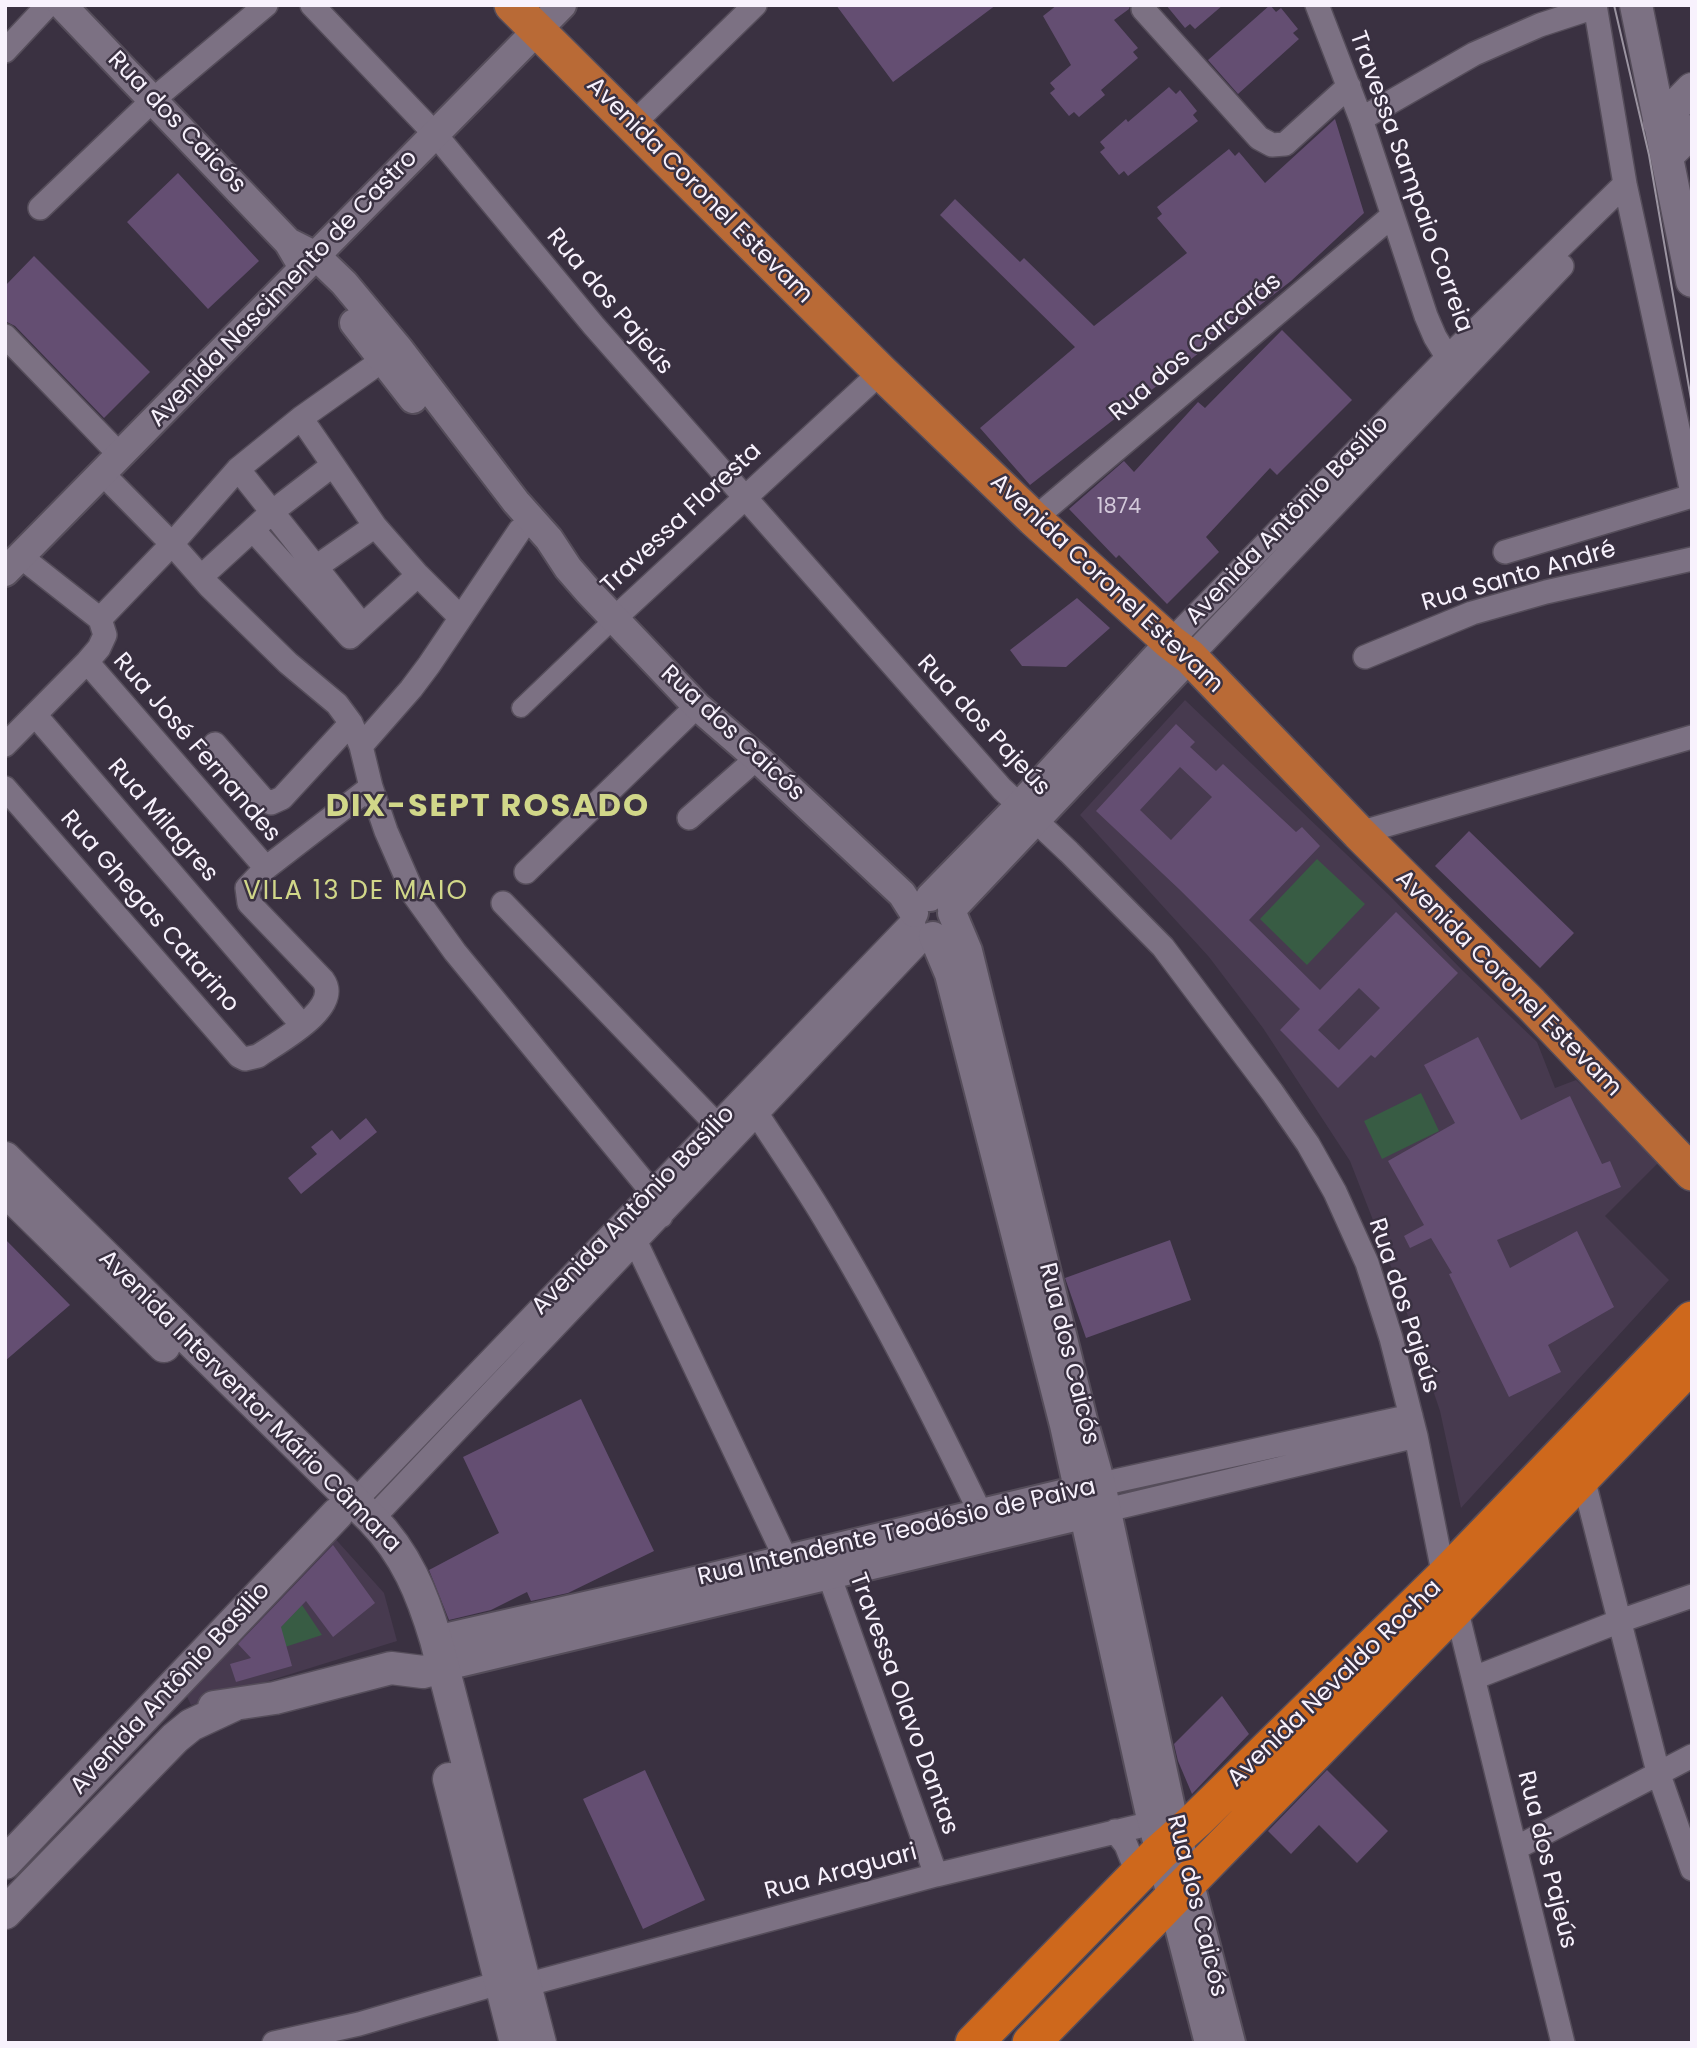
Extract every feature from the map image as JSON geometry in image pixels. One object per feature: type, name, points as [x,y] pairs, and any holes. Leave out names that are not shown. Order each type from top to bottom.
[{"type":"highway","name":"Avenida Nevaldo Rocha","points":[[1031,2043],[1181,1889],[1450,1593],[1692,1320]]},
{"type":"highway","name":"Avenida Nevaldo Rocha","points":[[974,2043],[1160,1841],[1450,1593],[1582,1474],[1692,1363]]},
{"type":"main road","name":"Avenida Coronel Estevam","points":[[512,5],[881,372],[1034,519],[1180,650],[1531,1004],[1692,1173]]},
{"type":"main road","points":[[1636,5],[1691,275]]},
{"type":"main road","points":[[1659,122],[1692,89]]},
{"type":"main road","points":[[1667,156],[1692,131]]},
{"type":"main road","name":"Avenida Interventor Mário Câmara","points":[[5,1158],[354,1511],[373,1550],[384,1564],[429,1656],[512,1984],[516,2043]]},
{"type":"main road","name":"Avenida Interventor Mário Câmara","points":[[5,1190],[117,1269]]},
{"type":"main road","name":"Avenida Antônio Basílio","points":[[5,1863],[145,1716],[354,1511]]},
{"type":"main road","name":"Rua Intendente Teodósio de Paiva","points":[[145,1716],[275,1698],[429,1656]]},
{"type":"main road","name":"Avenida Antônio Basílio","points":[[5,1913],[175,1738],[191,1725],[236,1704]]},
{"type":"main road","name":"Avenida Interventor Mário Câmara","points":[[512,1984],[540,2043]]},
{"type":"street","points":[[5,51],[48,5]]},
{"type":"street","name":"Rua dos Caicós","points":[[62,5],[309,262],[333,298],[391,355],[549,539],[568,568],[697,706],[927,913],[949,974],[1074,1423],[1092,1500],[1160,1841],[1181,1889],[1231,2043]]},
{"type":"street","points":[[40,208],[154,99],[266,5]]},
{"type":"street","name":"Rua dos Pajeús","points":[[312,5],[435,134],[594,326],[743,498],[1027,814],[1163,947],[1222,1023],[1308,1144],[1335,1192],[1367,1264],[1391,1338],[1450,1593],[1474,1678],[1563,2043]]},
{"type":"street","name":"Avenida Nascimento de Castro","points":[[13,564],[562,5]]},
{"type":"street","points":[[633,124],[755,5]]},
{"type":"street","name":"Travessa Sampaio Correia","points":[[1317,5],[1361,119],[1426,316],[1453,366]]},
{"type":"street","points":[[1361,119],[1474,54],[1539,24],[1595,6],[1627,192],[1692,494],[1504,552]]},
{"type":"street","points":[[1143,9],[1259,138],[1272,145],[1285,144],[1349,86]]},
{"type":"street","name":"Avenida Antônio Basílio","points":[[354,1511],[652,1192],[1027,814],[1180,650],[1453,366],[1627,192]]},
{"type":"street","name":"Rua dos Carcarás","points":[[1034,519],[1392,216]]},
{"type":"street","points":[[5,336],[201,577],[288,663],[337,704],[351,723],[361,746],[371,787],[414,895],[431,920],[652,1192],[661,1216]]},
{"type":"street","points":[[100,619],[172,544],[238,469],[301,418],[391,355]]},
{"type":"street","name":"Rua dos Caicós","points":[[391,355],[520,530],[568,568]]},
{"type":"street","name":"Travessa Floresta","points":[[521,708],[881,372]]},
{"type":"street","points":[[301,418],[375,526],[460,617]]},
{"type":"street","points":[[201,577],[272,512],[334,465]]},
{"type":"street","points":[[238,469],[362,625]]},
{"type":"street","points":[[316,567],[375,526]]},
{"type":"street","points":[[253,530],[350,637],[418,575]]},
{"type":"street","points":[[361,746],[411,690],[520,530]]},
{"type":"street","name":"Rua Santo André","points":[[1365,657],[1472,613],[1546,592],[1692,559]]},
{"type":"street","points":[[5,745],[93,655],[105,635],[100,619],[13,564]]},
{"type":"street","name":"Rua José Fernandes","points":[[93,655],[266,868]]},
{"type":"street","points":[[526,872],[697,706]]},
{"type":"street","name":"Rua Milagres","points":[[36,716],[302,1025]]},
{"type":"street","points":[[215,744],[262,799],[271,803],[282,798],[351,723]]},
{"type":"street","points":[[1359,833],[1692,737]]},
{"type":"street","points":[[689,818],[757,758]]},
{"type":"street","points":[[302,1025],[322,1008],[329,993],[328,986],[259,915],[247,898],[247,887],[266,868],[371,787]]},
{"type":"street","name":"Rua Ghegas Catarino","points":[[5,788],[239,1056],[251,1059],[258,1056],[302,1025]]},
{"type":"street","points":[[503,903],[717,1125]]},
{"type":"street","name":"Avenida Antônio Basílio","points":[[354,1511],[661,1216],[757,1114],[927,913]]},
{"type":"street","points":[[757,1114],[828,1223],[874,1304],[921,1390],[984,1525]]},
{"type":"street","points":[[626,1219],[792,1571]]},
{"type":"street","name":"Rua Intendente Teodósio de Paiva","points":[[429,1656],[1413,1426]]},
{"type":"street","points":[[1582,1474],[1658,1772],[1692,1869]]},
{"type":"street","name":"Travessa Olavo Dantas","points":[[825,1564],[936,1875]]},
{"type":"street","points":[[1474,1678],[1692,1596]]},
{"type":"street","points":[[1516,1848],[1692,1756]]},
{"type":"street","points":[[1115,1830],[1126,1845],[1160,1841]]},
{"type":"street","name":"Rua Araguari","points":[[274,2043],[309,2039],[512,1984],[1115,1830],[1160,1841]]},
{"type":"street","name":"Rua dos Caicós","points":[[1181,1889],[1209,2043]]},
{"type":"shaded area","points":[[1185,700],[1390,896],[1537,1042],[1555,1088],[1576,1080],[1660,1161],[1605,1216],[1669,1280],[1461,1508],[1440,1411],[1392,1269],[1350,1161],[1263,1028],[1209,957],[1080,815]]},
{"type":"shaded area","points":[[331,1534],[384,1593],[397,1641],[191,1705],[181,1684]]},
{"type":"green space","points":[[1317,859],[1365,904],[1307,965],[1260,919]]},
{"type":"green space","points":[[1421,1093],[1439,1131],[1382,1159],[1364,1121]]},
{"type":"green space","points":[[302,1605],[322,1635],[251,1658]]},
{"type":"building","points":[[836,5],[996,5],[893,82]]},
{"type":"building","points":[[1057,5],[1130,5],[1129,9],[1114,20],[1138,48],[1133,52],[1138,58],[1101,90],[1105,95],[1079,117],[1074,112],[1069,116],[1050,93],[1055,89],[1050,83],[1071,65],[1043,16]]},
{"type":"building","points":[[1166,5],[1223,5],[1195,29],[1190,24],[1185,28]]},
{"type":"building","points":[[1270,5],[1276,12],[1281,8],[1298,29],[1293,33],[1299,39],[1238,94],[1208,60]]},
{"type":"building","points":[[1169,87],[1176,94],[1180,90],[1197,111],[1193,115],[1198,121],[1128,176],[1124,171],[1119,175],[1100,152],[1105,148],[1100,142]]},
{"type":"building","points":[[1335,119],[1364,213],[1291,281],[1030,485],[980,428],[1075,347],[940,215],[955,199],[1020,262],[1024,258],[1094,326],[1187,253],[1157,218],[1162,214],[1157,207],[1229,149],[1235,156],[1239,152],[1265,183]]},
{"type":"building","points":[[178,173],[259,261],[208,309],[127,222]]},
{"type":"building","points":[[34,256],[150,372],[104,418],[15,326],[5,321],[5,286]]},
{"type":"building","points":[[1282,330],[1352,400],[1277,475],[1270,468],[1206,537],[1219,552],[1167,604],[1119,555],[1116,558],[1069,509],[1124,461],[1134,472],[1198,402],[1205,408]]},
{"type":"building","points":[[1077,598],[1110,628],[1066,667],[1022,666],[1010,650]]},
{"type":"building","points":[[1176,724],[1195,742],[1190,747],[1216,771],[1223,764],[1296,832],[1302,827],[1320,846],[1249,920],[1320,990],[1396,912],[1458,973],[1375,1058],[1371,1055],[1338,1088],[1280,1030],[1300,1009],[1096,811]],"holes":[[[1180,767],[1212,797],[1171,840],[1140,810]],[[1359,988],[1380,1008],[1339,1050],[1318,1030]]]},
{"type":"building","points":[[1469,831],[1574,933],[1540,968],[1435,866]]},
{"type":"building","points":[[1478,1037],[1521,1120],[1570,1096],[1602,1164],[1610,1161],[1621,1187],[1497,1240],[1510,1268],[1577,1231],[1614,1307],[1548,1345],[1561,1372],[1509,1397],[1449,1274],[1452,1273],[1431,1238],[1410,1248],[1404,1236],[1424,1225],[1388,1161],[1455,1123],[1424,1065]]},
{"type":"building","points":[[366,1118],[377,1132],[301,1194],[288,1178],[317,1154],[311,1147],[332,1130],[340,1140]]},
{"type":"building","points":[[5,1239],[70,1305],[5,1361]]},
{"type":"building","points":[[1170,1240],[1191,1300],[1086,1338],[1065,1278]]},
{"type":"building","points":[[581,1399],[654,1551],[568,1593],[531,1601],[527,1592],[491,1610],[449,1620],[429,1570],[499,1533],[463,1457]]},
{"type":"building","points":[[333,1545],[375,1603],[333,1637],[306,1601],[281,1627],[292,1666],[236,1682],[230,1664],[251,1658],[238,1644]]},
{"type":"building","points":[[1222,1696],[1249,1734],[1192,1794],[1174,1744]]},
{"type":"building","points":[[645,1770],[705,1900],[643,1929],[583,1799]]},
{"type":"building","points":[[1327,1770],[1388,1831],[1357,1863],[1319,1825],[1291,1854],[1268,1831]]},
{"type":"tram line","points":[[1614,5],[1649,155],[1692,405]]},
{"type":"district","name":"DIX-SEPT ROSADO","points":[[488,808]]},
{"type":"district","name":"VILA 13 DE MAIO","points":[[356,892]]}]
